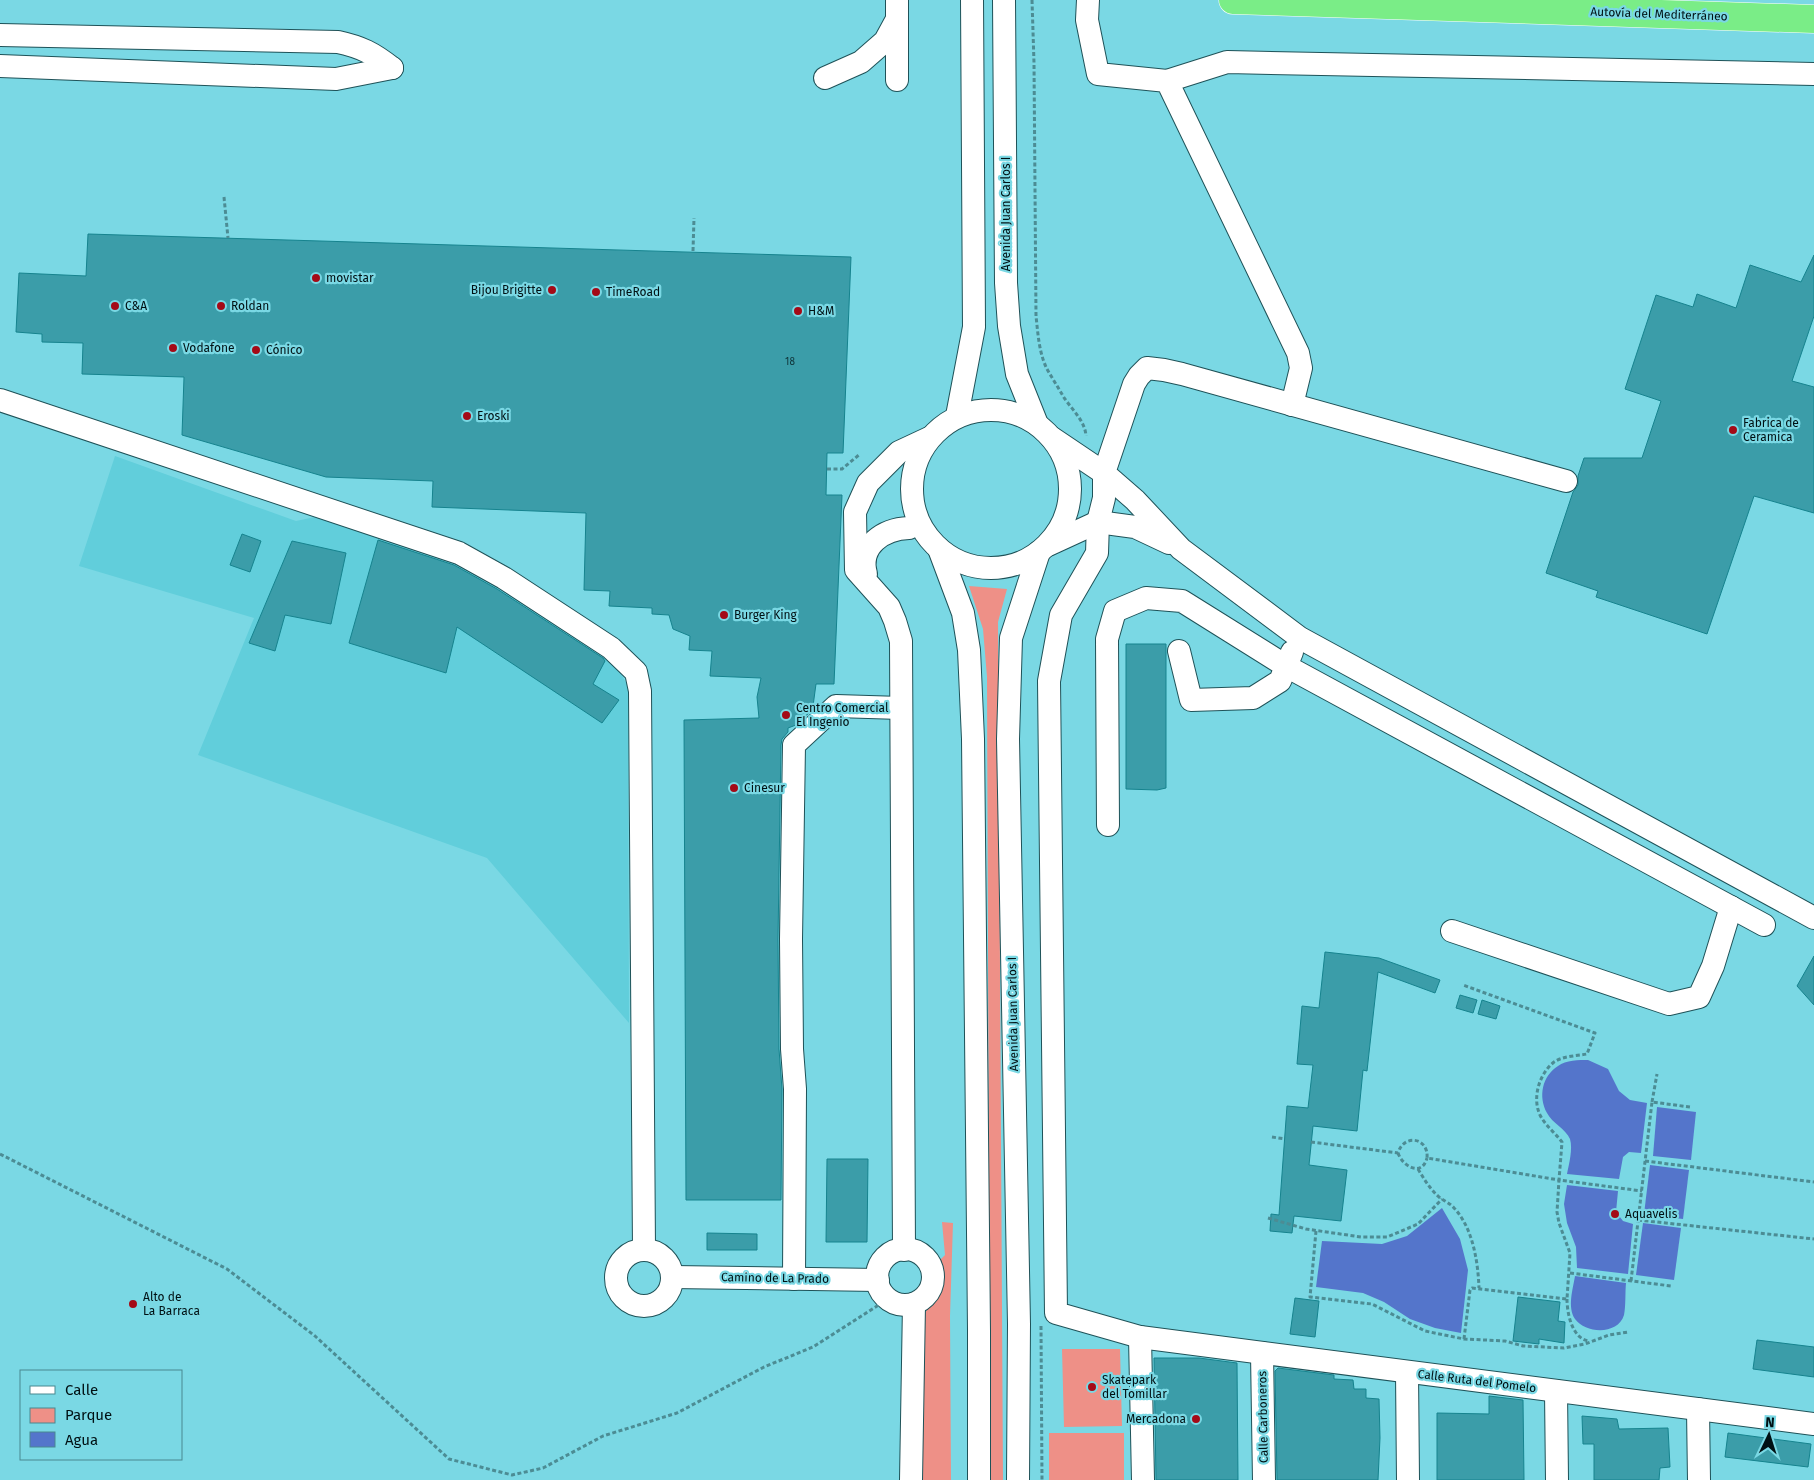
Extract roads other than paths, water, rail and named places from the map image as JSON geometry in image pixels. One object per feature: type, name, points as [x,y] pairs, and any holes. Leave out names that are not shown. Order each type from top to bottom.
[{"type":"highway","name":"Autovía del Mediterráneo","points":[[1233,0],[1814,18]]},
{"type":"street","points":[[957,416],[974,327],[972,0]]},
{"type":"street","name":"Avenida Juan Carlos I","points":[[1004,0],[1006,283],[1009,326],[1017,374],[1044,431]]},
{"type":"street","points":[[1088,0],[1087,20],[1098,74],[1167,80],[1227,62],[1814,74]]},
{"type":"street","points":[[825,78],[861,62],[885,41],[897,10]]},
{"type":"street","points":[[897,10],[897,80]]},
{"type":"street","points":[[0,35],[338,42],[359,46],[376,55],[392,68],[336,78],[0,66]]},
{"type":"street","points":[[1167,80],[1298,353],[1301,368],[1292,405]]},
{"type":"street","points":[[1098,522],[1104,498],[1104,473],[1134,384],[1147,368],[1182,374],[1566,481]]},
{"type":"street","points":[[0,400],[458,553],[504,578],[611,648],[636,672],[640,691],[644,1250]]},
{"type":"street","points":[[904,1250],[901,640],[889,607],[856,570],[855,512],[868,483],[899,452],[929,438],[957,416],[972,411],[994,409],[1024,417],[1104,473],[1135,500],[1181,549],[1300,638],[1814,918]]},
{"type":"street","points":[[1043,549],[1062,524],[1070,498],[1068,467],[1044,431]]},
{"type":"street","points":[[929,438],[919,453],[911,486],[916,516],[924,532],[939,549],[955,560],[983,568],[1009,566],[1098,522],[1135,527],[1181,549]]},
{"type":"street","name":"Calle Ruta del Pomelo","points":[[1098,522],[1097,553],[1061,615],[1049,681],[1056,1313],[1140,1337],[1814,1424]]},
{"type":"street","points":[[872,588],[865,572],[864,559],[871,545],[879,537],[896,528],[909,528]]},
{"type":"street","points":[[939,549],[963,613],[969,650],[973,739],[979,1330],[978,1480]]},
{"type":"street","name":"Avenida Juan Carlos I","points":[[1018,1480],[1018,1304],[1008,740],[1011,638],[1043,549]]},
{"type":"street","points":[[1108,825],[1107,639],[1115,611],[1146,598],[1182,601],[1286,666],[1764,925]]},
{"type":"street","points":[[1179,650],[1191,700],[1253,698],[1280,681],[1300,638]]},
{"type":"street","points":[[794,1279],[795,1099],[791,958],[794,745],[836,706],[901,708]]},
{"type":"street","points":[[1452,931],[1669,1004],[1700,997],[1713,966],[1731,907]]},
{"type":"street","points":[[644,1250],[658,1254],[666,1260],[672,1276],[669,1290],[663,1298],[652,1304],[643,1305],[635,1304],[626,1299],[618,1286],[616,1276],[626,1256],[644,1250]]},
{"type":"street","points":[[898,1250],[904,1250],[911,1250],[927,1260],[932,1270],[933,1279],[930,1290],[924,1298],[914,1304],[904,1305],[896,1303],[883,1290],[880,1266],[886,1258],[898,1250]]},
{"type":"street","name":"Camino de La Prado","points":[[672,1276],[794,1279],[883,1290]]},
{"type":"street","points":[[911,1480],[914,1304]]},
{"type":"street","points":[[1140,1337],[1143,1480]]},
{"type":"street","name":"Calle Carboneros","points":[[1262,1353],[1264,1480]]},
{"type":"street","points":[[1407,1372],[1408,1480]]},
{"type":"street","points":[[1556,1391],[1558,1480]]},
{"type":"street","points":[[1698,1409],[1699,1480]]},
{"type":"water","points":[[1588,1060],[1608,1069],[1619,1091],[1630,1100],[1647,1103],[1641,1153],[1629,1152],[1623,1157],[1619,1179],[1567,1174],[1571,1152],[1570,1139],[1549,1117],[1544,1107],[1542,1094],[1548,1075],[1558,1066],[1565,1063]]},
{"type":"water","points":[[1657,1107],[1696,1112],[1691,1160],[1653,1156]]},
{"type":"water","points":[[1650,1165],[1689,1170],[1683,1219],[1644,1214]]},
{"type":"water","points":[[1567,1185],[1618,1191],[1616,1212],[1623,1221],[1633,1224],[1628,1274],[1577,1268],[1576,1247],[1567,1223],[1564,1204]]},
{"type":"water","points":[[1442,1208],[1460,1239],[1468,1270],[1461,1333],[1435,1328],[1410,1319],[1384,1302],[1363,1293],[1316,1287],[1322,1241],[1382,1244],[1407,1236]]},
{"type":"water","points":[[1643,1223],[1681,1228],[1674,1280],[1636,1275]]},
{"type":"water","points":[[1575,1276],[1626,1283],[1625,1311],[1621,1322],[1609,1329],[1594,1330],[1586,1328],[1575,1319],[1571,1304]]},
{"type":"place","name":"movistar","points":[[316,278]]},
{"type":"place","name":"Bijou Brigitte","points":[[552,290]]},
{"type":"place","name":"TimeRoad","points":[[596,292]]},
{"type":"place","name":"C&A","points":[[115,306]]},
{"type":"place","name":"Roldan","points":[[221,306]]},
{"type":"place","name":"H&M","points":[[798,311]]},
{"type":"place","name":"Vodafone","points":[[173,348]]},
{"type":"place","name":"Cónico","points":[[256,350]]},
{"type":"place","name":"Eroski","points":[[467,416]]},
{"type":"place","name":"Fabrica de Ceramica","points":[[1733,430]]},
{"type":"place","name":"Burger King","points":[[724,615]]},
{"type":"place","name":"Centro Comercial El Ingenio","points":[[786,715]]},
{"type":"place","name":"Cinesur","points":[[734,788]]},
{"type":"place","name":"Aquavelis","points":[[1615,1214]]},
{"type":"place","name":"Alto de La Barraca","points":[[133,1304]]},
{"type":"place","name":"Skatepark del Tomillar","points":[[1092,1387]]},
{"type":"place","name":"Mercadona","points":[[1196,1419]]}]
